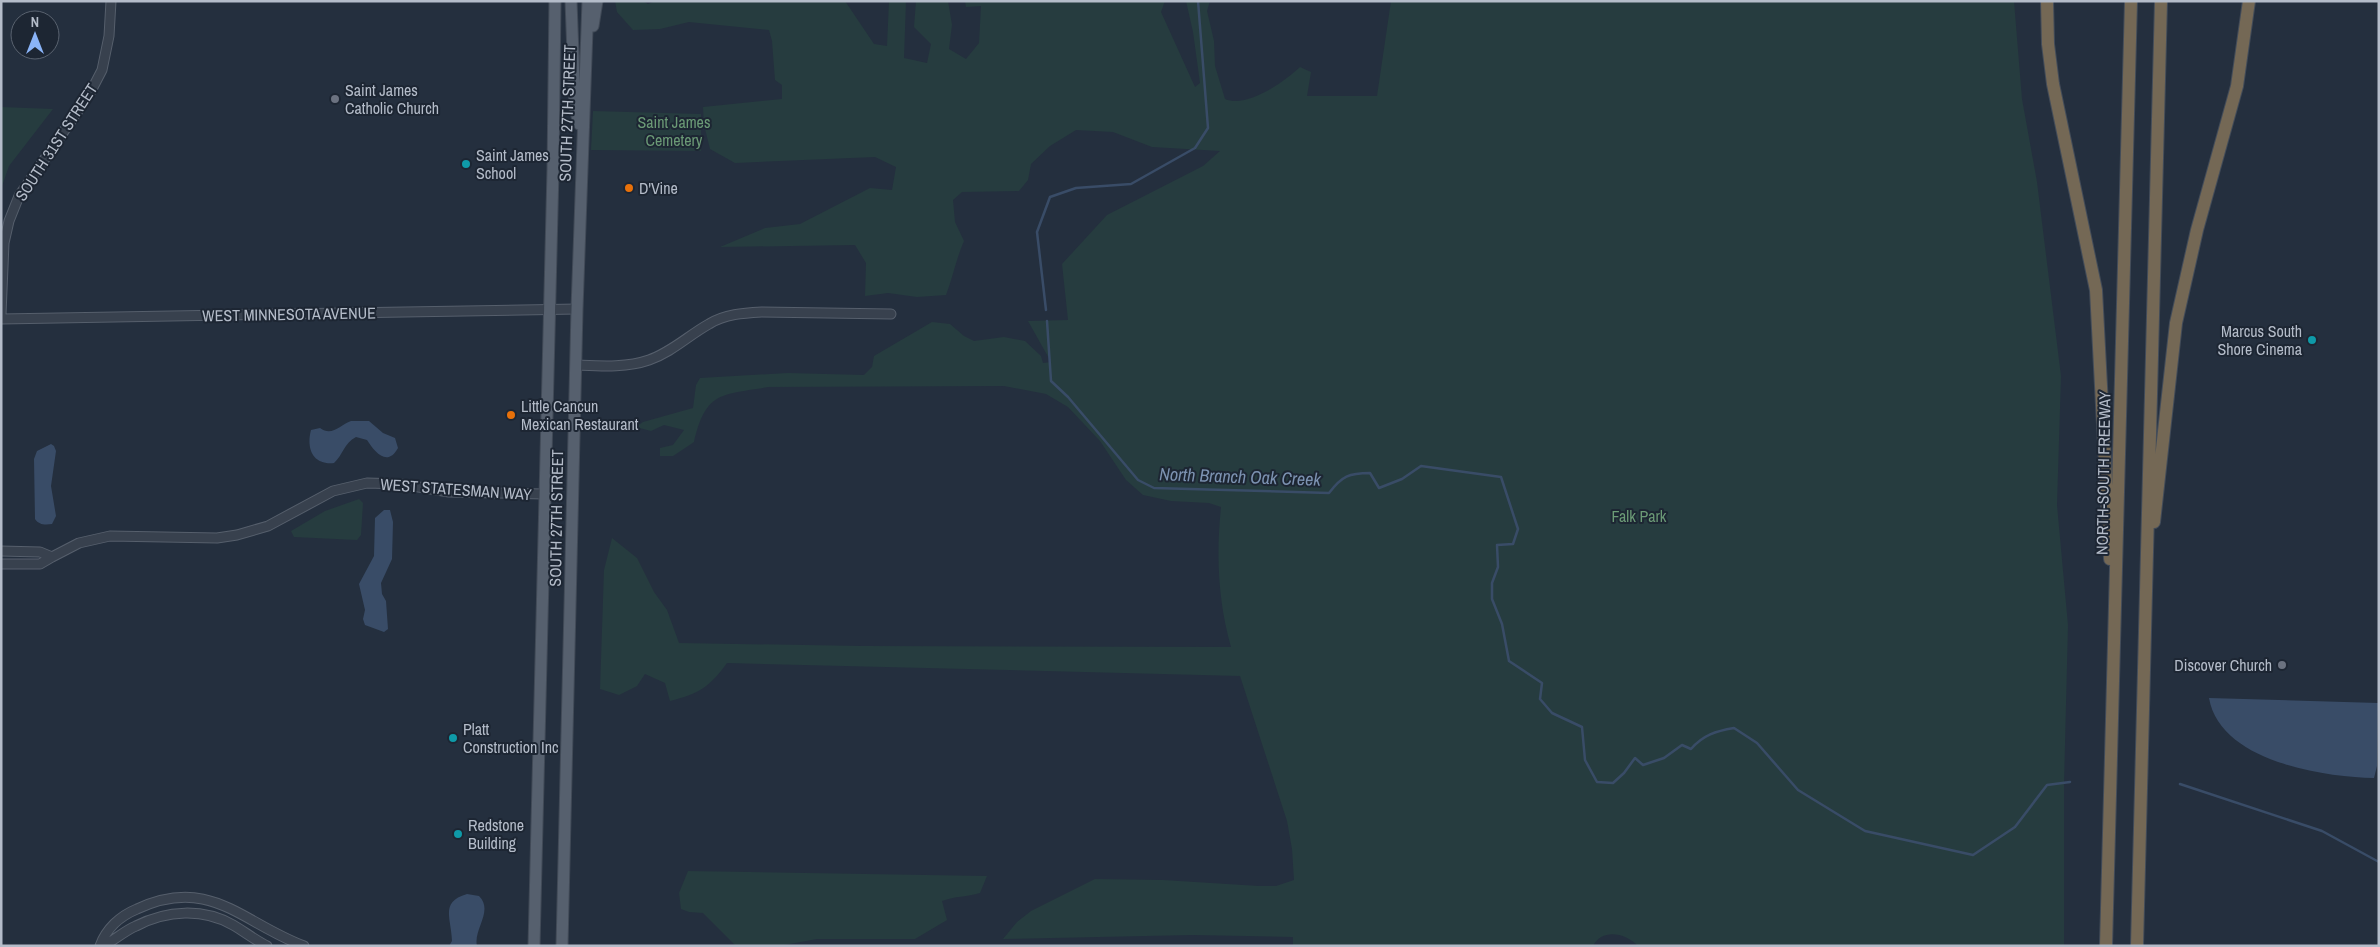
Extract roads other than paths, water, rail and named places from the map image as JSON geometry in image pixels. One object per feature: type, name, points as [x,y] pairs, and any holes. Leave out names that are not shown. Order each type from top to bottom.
[{"type":"highway","points":[[2047,1],[2048,44],[2053,84],[2096,290],[2115,664]]},
{"type":"highway","name":"NORTH-SOUTH FREEWAY","points":[[2106,946],[2115,664],[2131,1]]},
{"type":"highway","points":[[2137,946],[2161,1]]},
{"type":"highway","points":[[2144,626],[2176,323],[2197,230],[2237,86],[2249,1]]},
{"type":"main road","name":"SOUTH 27TH STREET","points":[[534,946],[555,1]]},
{"type":"main road","points":[[571,1],[575,108],[582,143]]},
{"type":"main road","name":"SOUTH 27TH STREET","points":[[562,946],[577,309],[588,1]]},
{"type":"main road","points":[[586,64],[597,1]]},
{"type":"street","name":"SOUTH 31ST STREET","points":[[1,314],[4,243],[9,221],[18,196],[89,95],[102,70],[110,36],[111,1]]},
{"type":"street","name":"WEST MINNESOTA AVENUE","points":[[1,318],[577,309]]},
{"type":"street","points":[[576,365],[621,366],[650,360],[670,350],[710,323],[724,317],[742,314],[762,312],[891,314]]},
{"type":"street","name":"WEST STATESMAN WAY","points":[[1,564],[40,564],[79,543],[110,536],[217,538],[237,535],[268,526],[333,491],[367,484],[400,484],[449,492],[545,494]]},
{"type":"street","points":[[1,551],[40,552],[52,557]]},
{"type":"street","points":[[102,946],[104,934],[116,922],[133,910],[151,902],[184,898],[223,904],[304,946]]},
{"type":"street","points":[[102,946],[113,941],[122,933],[156,917],[190,913],[220,919],[266,946]]},
{"type":"water","points":[[351,421],[369,421],[383,433],[395,438],[398,448],[394,454],[389,457],[381,456],[367,440],[356,437],[349,442],[334,463],[327,463],[316,458],[311,449],[311,430],[320,428],[332,431]]},
{"type":"water","points":[[51,444],[56,451],[51,486],[56,516],[52,524],[45,524],[35,519],[34,459],[37,451]]},
{"type":"water","points":[[384,510],[390,510],[393,522],[392,559],[381,583],[382,594],[386,601],[388,629],[384,632],[365,625],[363,619],[365,610],[359,584],[374,556],[375,518]]},
{"type":"water","points":[[2209,698],[2378,703],[2377,766],[2374,778],[2328,774],[2302,769],[2252,751],[2232,737],[2217,719]]},
{"type":"water","points":[[467,894],[479,896],[483,902],[484,914],[478,933],[477,946],[449,946],[452,941],[449,918],[450,906],[453,901]]},
{"type":"waterway","name":"North Branch Oak Creek","points":[[1046,310],[1037,232],[1050,197],[1076,188],[1131,184],[1195,148],[1208,128],[1198,1]]},
{"type":"waterway","name":"North Branch Oak Creek","points":[[1047,321],[1051,381],[1068,397],[1138,480],[1154,488],[1329,493],[1342,479],[1351,475],[1370,473],[1379,488],[1402,479],[1421,466],[1501,477],[1518,529],[1513,544],[1497,545],[1498,567],[1492,583],[1492,599],[1502,624],[1509,661],[1542,683],[1540,699],[1552,713],[1582,727],[1585,760],[1597,782],[1613,783],[1624,773],[1635,758],[1643,765],[1664,758],[1682,745],[1691,749],[1710,734],[1734,728],[1757,743],[1798,790],[1865,831],[1973,855],[2015,827],[2047,785],[2070,782]]},
{"type":"waterway","name":"North Branch Oak Creek","points":[[2180,784],[2322,831],[2379,862]]},
{"type":"place","name":"Saint James Catholic Church","points":[[335,99]]},
{"type":"place","name":"Saint James School","points":[[466,164]]},
{"type":"place","name":"D'Vine","points":[[629,188]]},
{"type":"place","name":"Marcus South Shore Cinema","points":[[2312,340]]},
{"type":"place","name":"Little Cancun Mexican Restaurant","points":[[511,415]]},
{"type":"place","name":"Discover Church","points":[[2282,665]]},
{"type":"place","name":"Platt Construction Inc","points":[[453,738]]},
{"type":"place","name":"Redstone Building","points":[[458,834]]},
{"type":"park label","name":"Saint James Cemetery","points":[[674,131]]},
{"type":"park label","name":"Falk Park","points":[[1639,516]]}]
